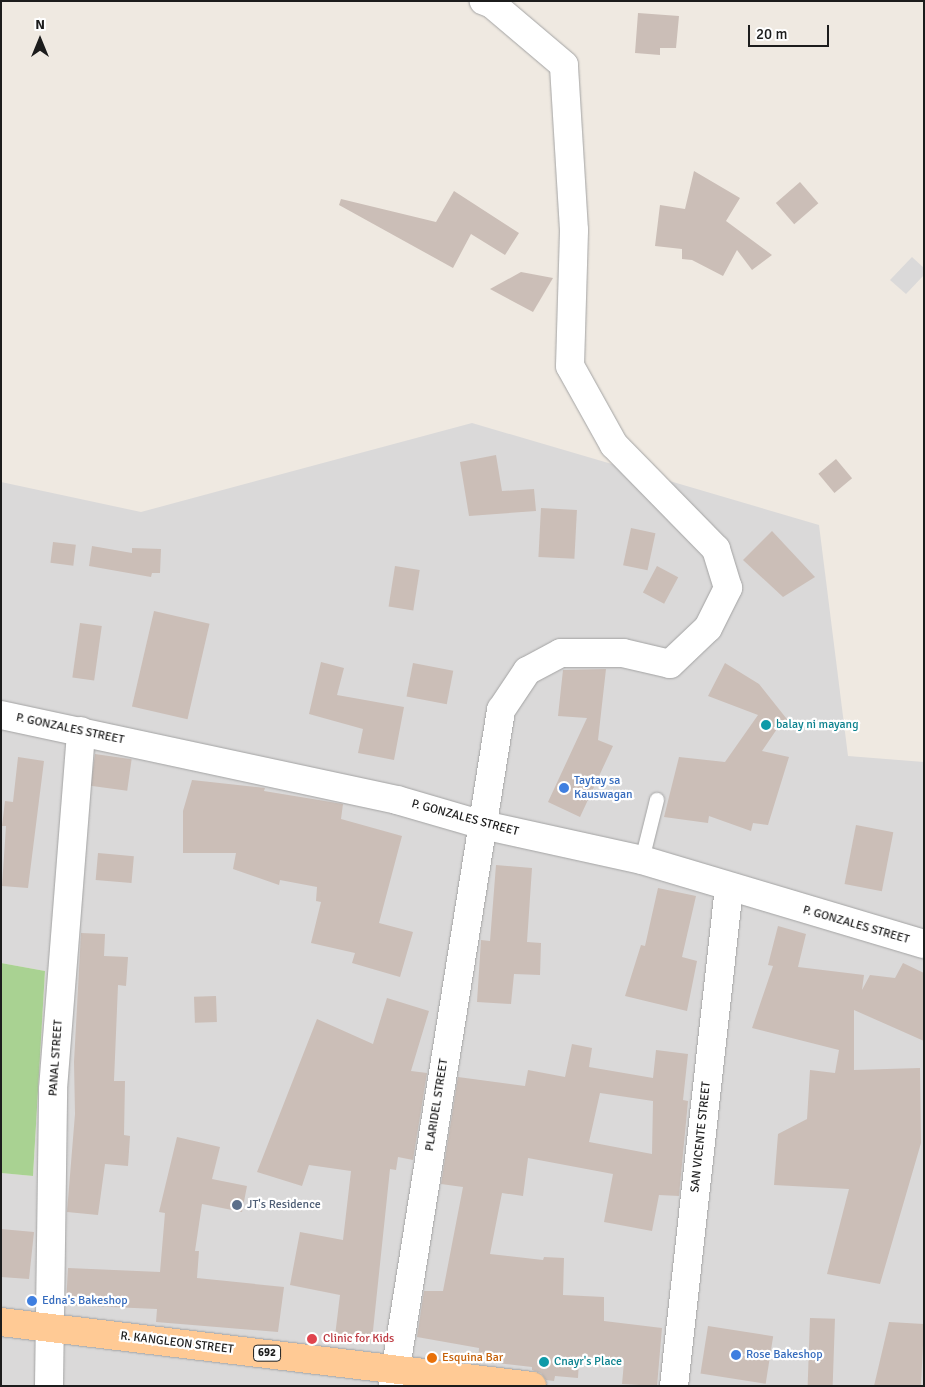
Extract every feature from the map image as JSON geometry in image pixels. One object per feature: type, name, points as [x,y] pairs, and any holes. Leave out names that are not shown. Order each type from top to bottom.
[{"type":"main road","name":"R. KANGLEON STREET","points":[[1,1322],[48,1327],[393,1377],[532,1386]]},
{"type":"street","name":"PLARIDEL STREET","points":[[393,1377],[500,710],[527,671],[561,653],[623,654],[670,664],[708,628],[728,588],[716,549],[614,445],[570,366],[574,230],[564,65],[492,4],[484,1]]},
{"type":"street","name":"P. GONZALES STREET","points":[[1,715],[397,800],[483,825],[642,860],[729,888],[924,944]]},
{"type":"street","name":"PANAL STREET","points":[[49,1386],[48,1327],[53,1089],[81,732]]},
{"type":"street","name":"SAN VICENTE STREET","points":[[674,1386],[729,888]]},
{"type":"lane","points":[[642,860],[657,800]]},
{"type":"shaded area","points":[[912,257],[924,268],[924,275],[906,294],[890,280]]},
{"type":"shaded area","points":[[472,423],[819,525],[848,756],[924,762],[924,1386],[1,1386],[1,1173],[33,1176],[45,971],[1,963],[1,482],[141,512]]},
{"type":"green space","points":[[1,963],[45,971],[33,1176],[1,1173]]},
{"type":"building","points":[[638,13],[679,16],[676,48],[660,48],[660,55],[635,53]]},
{"type":"building","points":[[694,171],[740,198],[726,221],[772,255],[752,270],[737,250],[723,276],[692,260],[682,259],[682,249],[655,246],[660,205],[685,209]]},
{"type":"building","points":[[800,182],[818,203],[794,224],[776,203]]},
{"type":"building","points":[[454,191],[519,233],[505,255],[471,234],[453,268],[339,205],[341,199],[436,222]]},
{"type":"building","points":[[521,272],[553,278],[533,312],[490,289]]},
{"type":"building","points":[[496,455],[502,491],[534,489],[536,511],[469,516],[460,462]]},
{"type":"building","points":[[836,459],[852,478],[834,493],[818,474]]},
{"type":"building","points":[[541,508],[577,510],[574,559],[538,557]]},
{"type":"building","points":[[631,528],[655,533],[648,570],[623,565]]},
{"type":"building","points":[[772,531],[815,577],[783,597],[743,560]]},
{"type":"building","points":[[53,542],[76,545],[73,566],[50,563]]},
{"type":"building","points":[[92,546],[132,553],[132,548],[161,549],[160,573],[152,573],[151,577],[89,566]]},
{"type":"building","points":[[395,566],[420,570],[413,610],[389,606]]},
{"type":"building","points":[[657,566],[678,577],[664,604],[643,592]]},
{"type":"building","points":[[154,611],[210,624],[187,719],[132,706]]},
{"type":"building","points":[[80,623],[102,626],[94,681],[72,677]]},
{"type":"building","points":[[321,662],[344,668],[337,695],[404,707],[394,760],[358,753],[363,729],[309,714]]},
{"type":"building","points":[[413,663],[453,671],[447,704],[407,696]]},
{"type":"building","points":[[725,663],[759,684],[794,728],[781,723],[762,751],[789,757],[768,825],[753,823],[751,831],[709,816],[708,823],[664,817],[679,757],[725,762],[758,715],[708,696]]},
{"type":"building","points":[[606,669],[598,740],[613,746],[580,817],[548,802],[587,718],[558,716],[563,670]]},
{"type":"building","points":[[95,754],[132,759],[127,791],[91,786]]},
{"type":"building","points":[[18,757],[44,761],[28,888],[2,886],[6,826],[2,826],[5,801],[13,802]]},
{"type":"building","points":[[192,780],[265,788],[264,791],[343,804],[341,819],[402,836],[379,923],[413,932],[400,977],[352,963],[355,953],[311,943],[321,902],[316,901],[317,887],[280,880],[279,885],[233,869],[236,853],[183,853],[183,811]]},
{"type":"building","points":[[856,825],[893,832],[882,891],[845,884]]},
{"type":"building","points":[[98,853],[134,856],[132,883],[96,880]]},
{"type":"building","points":[[496,865],[532,868],[527,942],[541,943],[540,975],[514,974],[511,1004],[477,1002],[481,940],[490,941]]},
{"type":"building","points":[[658,888],[696,896],[682,957],[697,961],[687,1011],[625,996],[641,945],[645,946]]},
{"type":"building","points":[[778,926],[806,934],[798,967],[864,975],[862,990],[870,975],[895,978],[903,963],[924,973],[924,1041],[854,1010],[854,1070],[920,1068],[921,1143],[880,1284],[827,1274],[849,1189],[774,1185],[778,1134],[807,1119],[810,1070],[835,1073],[839,1050],[752,1028],[773,966],[768,965]]},
{"type":"building","points":[[81,933],[105,934],[104,956],[128,957],[126,986],[118,985],[114,1081],[125,1081],[124,1135],[130,1136],[128,1166],[105,1164],[98,1215],[67,1212],[75,1114],[74,1062]]},
{"type":"building","points":[[216,996],[217,1022],[195,1023],[194,997]]},
{"type":"building","points":[[387,998],[429,1011],[411,1071],[427,1073],[413,1160],[398,1157],[396,1170],[390,1169],[372,1340],[335,1336],[340,1295],[290,1285],[300,1232],[343,1240],[351,1171],[309,1165],[302,1186],[257,1172],[317,1019],[373,1044]]},
{"type":"building","points":[[572,1044],[592,1048],[589,1067],[653,1078],[656,1050],[688,1054],[683,1100],[688,1101],[679,1196],[659,1195],[652,1231],[604,1222],[613,1174],[528,1158],[523,1196],[502,1193],[490,1254],[543,1260],[544,1257],[564,1258],[563,1295],[604,1297],[604,1321],[662,1328],[657,1386],[622,1384],[624,1362],[579,1361],[578,1378],[555,1376],[554,1381],[546,1380],[541,1373],[532,1370],[532,1367],[478,1361],[479,1348],[417,1337],[424,1291],[443,1291],[463,1187],[441,1184],[458,1077],[525,1086],[528,1070],[565,1077]],"holes":[[[600,1093],[653,1101],[652,1154],[589,1142]]]},
{"type":"building","points":[[177,1137],[220,1147],[212,1179],[247,1186],[242,1212],[202,1204],[195,1251],[199,1251],[197,1278],[284,1287],[278,1332],[156,1322],[157,1309],[66,1305],[68,1268],[160,1272],[165,1213],[159,1212]]},
{"type":"building","points":[[1,1229],[34,1232],[29,1279],[1,1277]]},
{"type":"building","points":[[810,1318],[835,1319],[833,1386],[808,1386]]},
{"type":"building","points":[[889,1322],[924,1324],[921,1386],[874,1386]]},
{"type":"building","name":"Rose Bakeshop","points":[[708,1326],[773,1336],[766,1384],[700,1373]]},
{"type":"place","name":"balay ni mayang","points":[[766,725]]},
{"type":"place","name":"Taytay sa Kauswagan","points":[[564,788]]},
{"type":"place","name":"JT's Residence","points":[[237,1205]]},
{"type":"place","name":"Edna's Bakeshop","points":[[32,1301]]},
{"type":"place","name":"Clinic for Kids","points":[[312,1339]]},
{"type":"place","name":"Rose Bakeshop","points":[[736,1355]]},
{"type":"place","name":"Esquina Bar","points":[[432,1358]]},
{"type":"place","name":"Cnayr's Place","points":[[544,1362]]}]
